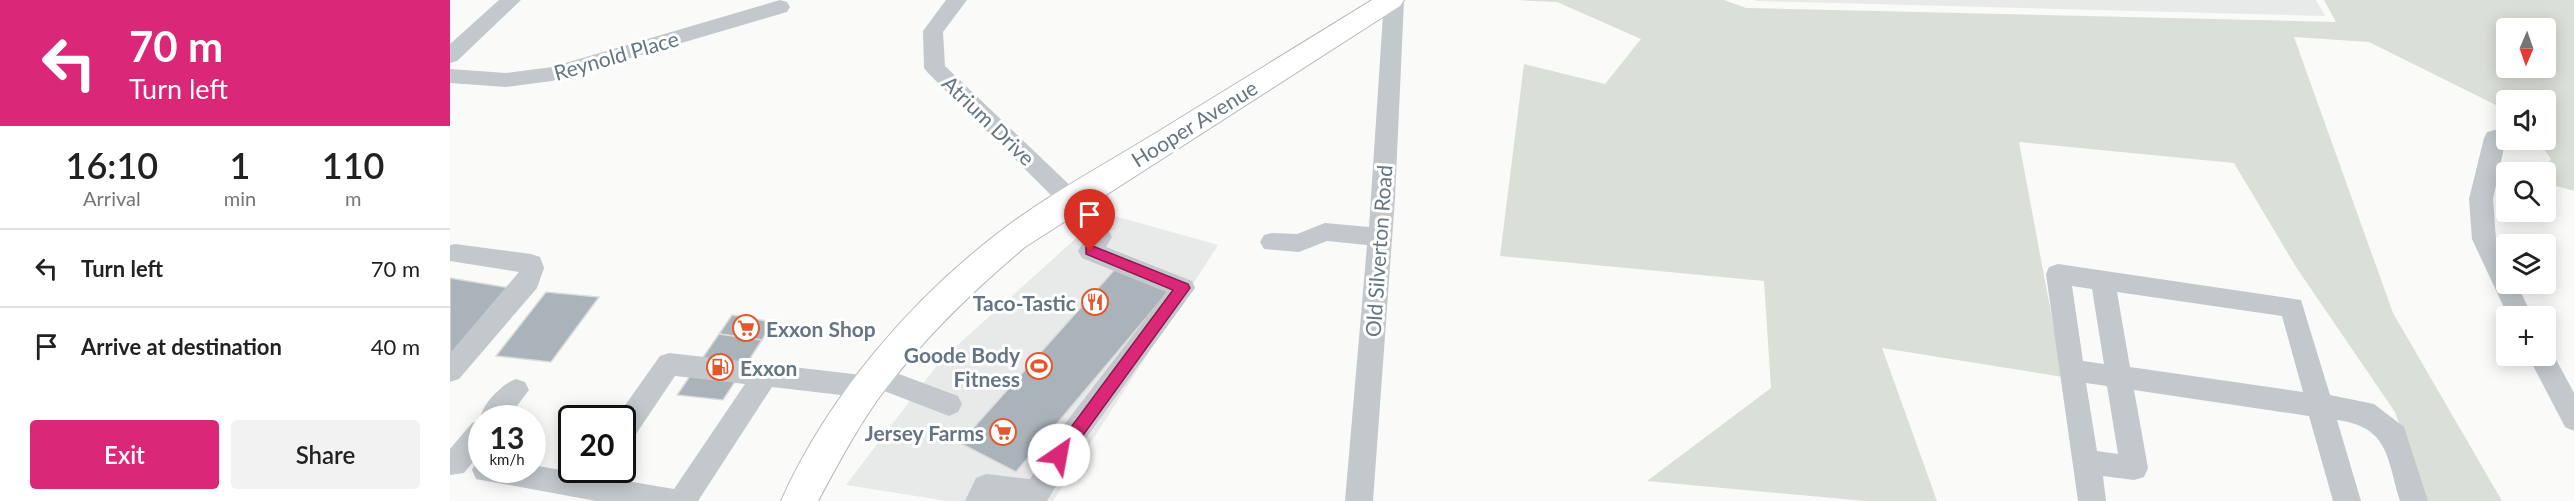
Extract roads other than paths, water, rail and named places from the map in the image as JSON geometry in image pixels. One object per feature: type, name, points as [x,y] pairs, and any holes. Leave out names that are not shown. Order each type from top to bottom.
[{"type":"main road","name":"Hooper Avenue","points":[[800,501],[842,423],[871,382],[957,285],[1014,238],[1068,202],[1392,0]]},
{"type":"street","points":[[450,56],[511,0]]},
{"type":"street","name":"Atrium Drive","points":[[957,0],[933,31],[935,68],[1100,237],[1090,251],[1183,288],[1071,437],[1036,492],[986,487],[979,501]]},
{"type":"street","name":"Old Silverton Road","points":[[1359,501],[1380,237],[1392,0]]},
{"type":"street","name":"Reynold Place","points":[[450,76],[506,80],[552,74],[780,7]]},
{"type":"street","points":[[2495,138],[2481,199],[2484,239],[2515,306]]},
{"type":"street","points":[[1272,242],[1299,243],[1325,232],[1380,237]]},
{"type":"street","points":[[450,370],[528,281],[532,268],[531,264],[455,253]]},
{"type":"street","points":[[2092,501],[2087,462],[2082,448],[2058,274],[2292,307],[2347,501]]},
{"type":"street","points":[[2087,462],[2134,468],[2103,280]]},
{"type":"street","points":[[636,412],[669,364],[765,375],[871,382],[949,404]]},
{"type":"street","points":[[2546,366],[2574,419]]},
{"type":"street","points":[[2071,370],[2365,412],[2394,435],[2414,501]]},
{"type":"street","points":[[682,501],[765,375]]},
{"type":"street","points":[[503,405],[516,390]]},
{"type":"street","points":[[452,464],[468,446]]},
{"type":"street","points":[[452,464],[468,466]]},
{"type":"street","points":[[546,479],[673,501]]},
{"type":"place","name":"Taco-Tastic","points":[[1095,302]]},
{"type":"place","name":"Exxon Shop","points":[[746,328]]},
{"type":"place","name":"Goode Body Fitness","points":[[1039,366]]},
{"type":"place","name":"Exxon","points":[[720,367]]},
{"type":"place","name":"Jersey Farms","points":[[1003,432]]}]
